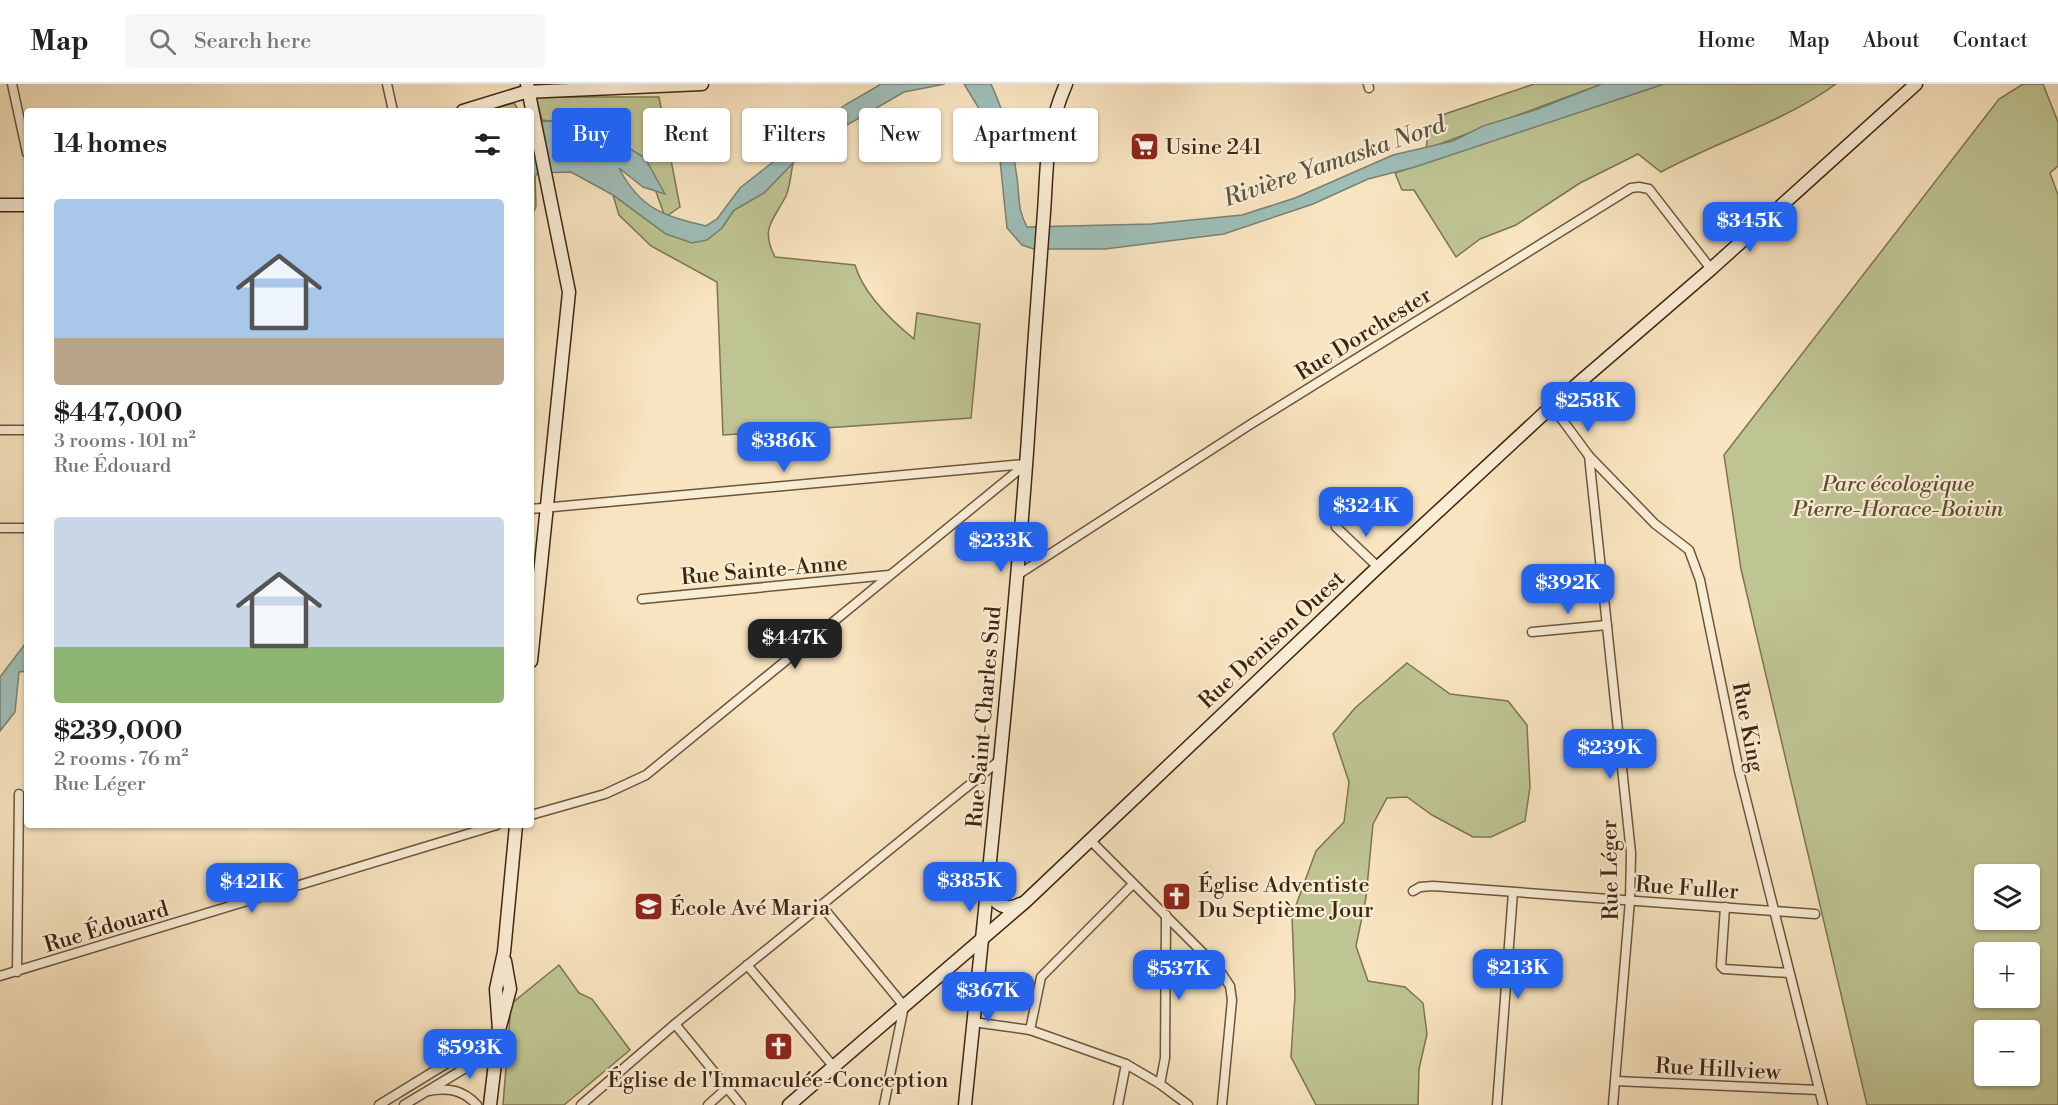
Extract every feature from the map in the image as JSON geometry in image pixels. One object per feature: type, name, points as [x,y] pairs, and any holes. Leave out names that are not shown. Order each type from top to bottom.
[{"type":"street","points":[[12,84],[24,139]]},
{"type":"street","points":[[387,84],[392,108]]},
{"type":"street","points":[[473,108],[529,92],[702,84]]},
{"type":"street","name":"Rue Saint-Charles Sud","points":[[965,1105],[988,891],[1026,464],[1047,144],[1053,113],[1066,84]]},
{"type":"street","name":"Rue Denison Ouest","points":[[789,1105],[1026,901],[1378,567],[1552,406],[1711,268],[1916,84]]},
{"type":"street","points":[[529,92],[532,108]]},
{"type":"street","points":[[534,116],[569,292],[534,624]]},
{"type":"street","name":"Rue Dorchester","points":[[1016,576],[1251,424],[1631,189],[1639,187],[1649,189],[1711,268]]},
{"type":"street","points":[[0,205],[24,205]]},
{"type":"street","name":"Rue King","points":[[1552,406],[1589,456],[1655,524],[1689,550],[1700,580],[1739,771],[1823,1105]]},
{"type":"street","points":[[0,430],[24,430]]},
{"type":"street","name":"Rue Léger","points":[[1589,456],[1631,853],[1630,900],[1613,1105]]},
{"type":"street","points":[[534,508],[1026,464]]},
{"type":"street","points":[[534,814],[604,794],[646,775],[1026,464]]},
{"type":"street","points":[[1336,527],[1378,567]]},
{"type":"street","points":[[0,528],[24,528]]},
{"type":"street","name":"Rue Sainte-Anne","points":[[642,599],[889,575]]},
{"type":"street","points":[[1532,632],[1607,625]]},
{"type":"street","points":[[580,1105],[675,1024],[1000,760]]},
{"type":"street","points":[[17,972],[23,812],[19,794]]},
{"type":"street","name":"Rue Édouard","points":[[0,976],[487,828]]},
{"type":"street","points":[[490,1105],[498,1035],[496,989],[504,952],[516,828]]},
{"type":"street","points":[[1089,839],[1218,968],[1230,986],[1232,1000],[1222,1105]]},
{"type":"street","points":[[1030,1030],[1041,977],[1133,884]]},
{"type":"street","name":"Rue Fuller","points":[[1413,891],[1420,887],[1432,886],[1815,914]]},
{"type":"street","points":[[988,891],[994,901],[1004,907],[1014,908],[1026,901]]},
{"type":"street","points":[[1497,1105],[1513,892]]},
{"type":"street","points":[[821,906],[904,1006],[884,1105]]},
{"type":"street","points":[[1725,907],[1721,938],[1721,966],[1724,969],[1789,973]]},
{"type":"street","points":[[1160,1083],[1165,1058],[1166,915]]},
{"type":"street","points":[[747,965],[834,1067]]},
{"type":"street","points":[[973,1022],[1030,1030],[1126,1064],[1160,1083],[1188,1105]]},
{"type":"street","points":[[675,1024],[741,1105]]},
{"type":"street","points":[[404,1105],[422,1092],[482,1058],[498,1035]]},
{"type":"street","points":[[379,1105],[480,1043],[498,1035]]},
{"type":"street","points":[[1118,1105],[1126,1064]]},
{"type":"street","name":"Rue Hillview","points":[[1615,1081],[1819,1090]]},
{"type":"street","points":[[422,1092],[444,1088],[458,1091],[470,1097],[477,1105]]},
{"type":"street","points":[[708,1105],[728,1088]]},
{"type":"green space","points":[[1534,84],[1602,84],[1426,149],[1428,133],[1445,114]]},
{"type":"green space","points":[[1664,84],[1836,84],[1795,109],[1661,172],[1638,154],[1580,183],[1516,225],[1480,239],[1456,257],[1414,190],[1402,190],[1395,173]]},
{"type":"green space","name":"Parc écologique Pierre-Horace-Boivin","points":[[2023,84],[2043,84],[2058,122],[2058,166],[2050,173],[2058,195],[2058,1105],[1867,1105],[1741,569],[1724,455],[1999,99]]},
{"type":"green space","points":[[536,97],[659,97],[661,108],[643,108],[643,157],[631,150],[631,108],[552,108],[552,121],[542,120]]},
{"type":"green space","points":[[514,103],[517,108],[494,108]]},
{"type":"green space","points":[[645,162],[671,162],[680,207],[665,217]]},
{"type":"green space","points":[[793,163],[786,196],[768,232],[775,257],[855,265],[871,296],[914,339],[917,313],[980,324],[971,418],[723,435],[717,282],[651,246],[619,215],[613,195],[666,234],[722,228],[734,210],[764,193]]},
{"type":"green space","points":[[534,178],[536,206],[534,211]]},
{"type":"green space","points":[[1407,663],[1450,694],[1508,701],[1527,725],[1530,787],[1525,821],[1491,837],[1473,837],[1432,815],[1407,797],[1387,798],[1373,824],[1366,898],[1356,946],[1368,981],[1405,987],[1423,1003],[1427,1034],[1419,1069],[1418,1105],[1316,1105],[1291,1057],[1295,995],[1292,916],[1316,851],[1344,822],[1349,782],[1333,734],[1355,708]]},
{"type":"green space","points":[[559,965],[579,993],[592,999],[630,1050],[564,1105],[503,1105],[511,1004]]},
{"type":"water","points":[[881,84],[945,84],[904,92],[876,108],[859,108],[859,118],[847,125],[847,108],[841,108]]},
{"type":"water","name":"Rivière Yamaska Nord","points":[[964,84],[991,84],[1001,108],[979,108]]},
{"type":"water","name":"Rivière Yamaska Nord","points":[[1602,84],[1664,84],[1415,167],[1368,179],[1313,204],[1224,234],[1105,249],[1034,249],[1022,245],[1007,228],[1000,162],[1014,162],[1020,208],[1027,227],[1151,224],[1242,215],[1295,198],[1393,155],[1453,141],[1483,126],[1535,110]]},
{"type":"water","points":[[552,121],[552,162],[631,162],[631,149],[643,157],[643,162],[647,162],[665,194],[643,187],[619,168],[627,182],[645,202],[655,209],[678,218],[706,226],[717,219],[740,188],[773,162],[794,162],[764,193],[734,210],[722,228],[707,240],[692,243],[666,234],[613,195],[571,172],[538,173],[534,178],[534,122]]},
{"type":"water","points":[[24,645],[24,671],[19,672],[15,712],[0,731],[0,677]]},
{"type":"place","name":"Usine 241","points":[[1144,146]]},
{"type":"place","name":"Église Adventiste Du Septième Jour","points":[[1177,897]]},
{"type":"place","name":"École Avé Maria","points":[[649,907]]},
{"type":"place","name":"Église de l'Immaculée-Conception","points":[[778,1047]]}]
